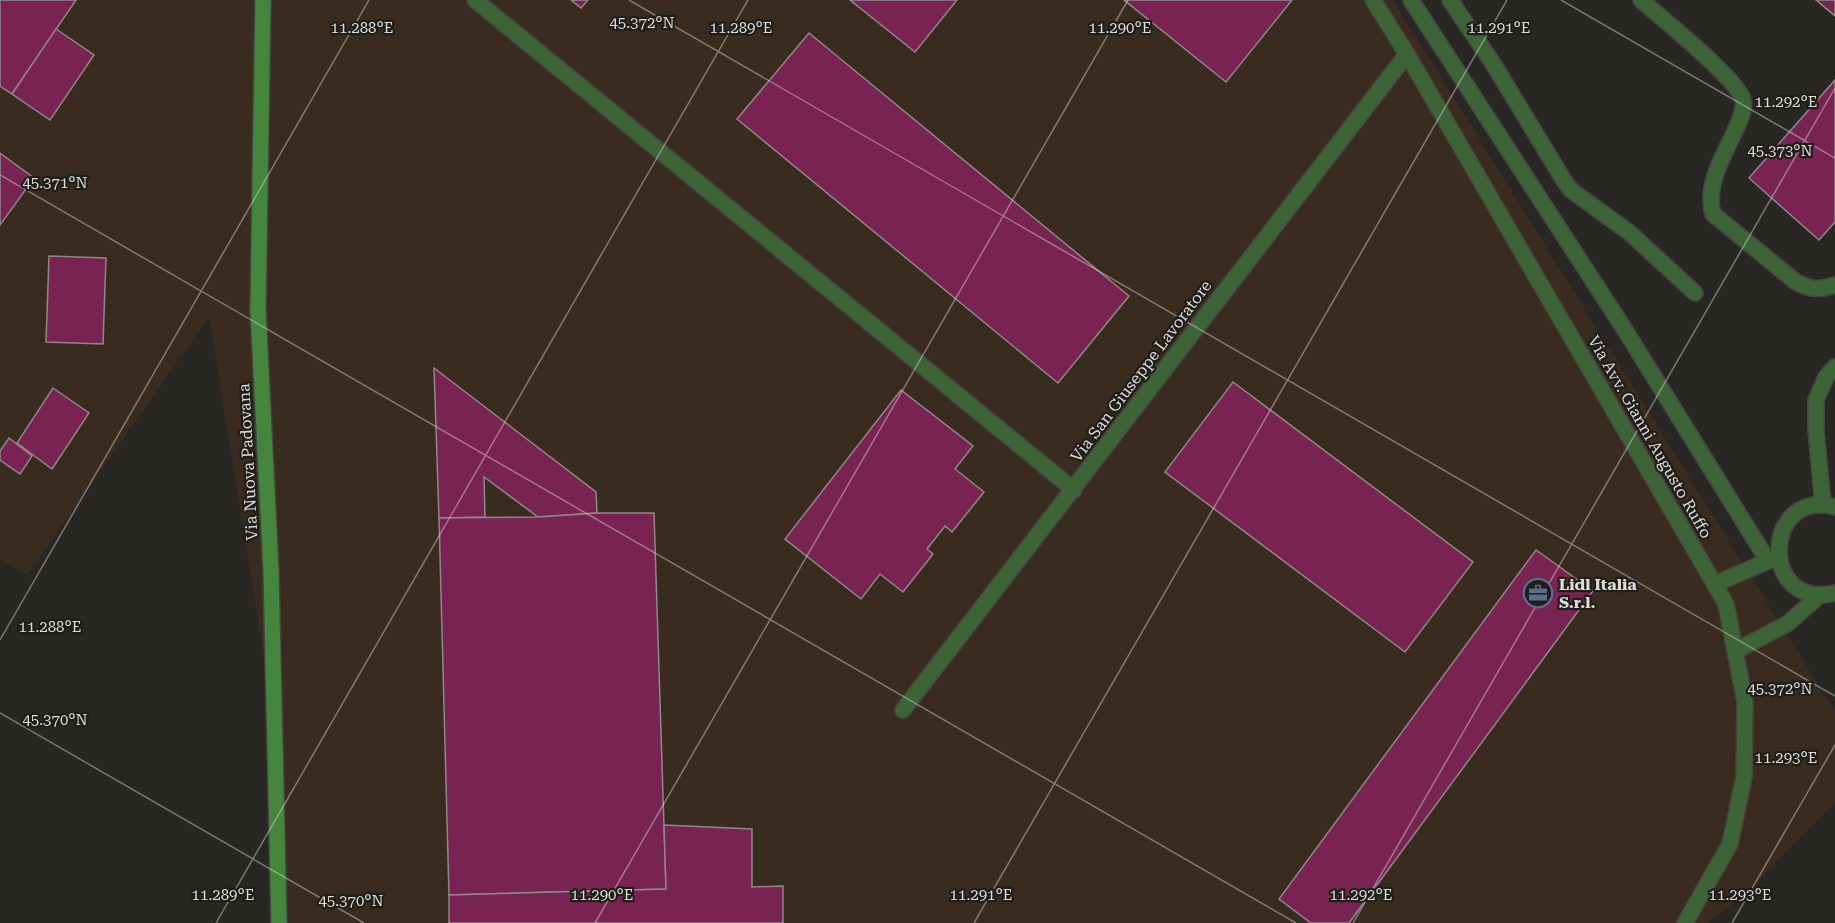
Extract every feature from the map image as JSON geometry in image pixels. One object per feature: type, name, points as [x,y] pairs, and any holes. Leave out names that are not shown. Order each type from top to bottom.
[{"type":"main road","name":"Via Nuova Padovana","points":[[263,0],[258,310],[271,570],[279,923]]},
{"type":"street","points":[[475,0],[1074,490]]},
{"type":"street","name":"Via Avv. Gianni Augusto Ruffo","points":[[1372,0],[1407,54],[1726,603],[1745,702],[1744,777],[1730,844],[1685,923]]},
{"type":"street","points":[[1410,0],[1786,577],[1797,587],[1810,594],[1827,594]]},
{"type":"street","points":[[1450,0],[1494,64],[1571,190],[1630,233],[1695,293]]},
{"type":"street","points":[[1641,0],[1719,69],[1743,99],[1741,119],[1719,165],[1711,190],[1710,202],[1713,214],[1796,282],[1809,289],[1835,285]]},
{"type":"street","name":"Via San Giuseppe Lavoratore","points":[[903,710],[1407,54]]},
{"type":"street","points":[[1715,584],[1773,558],[1781,533],[1789,520],[1800,511],[1814,506],[1829,506],[1816,430],[1816,400],[1826,376],[1835,367]]},
{"type":"street","points":[[1735,651],[1786,624],[1827,594]]},
{"type":"shaded area","points":[[0,0],[1393,0],[1835,712],[1835,802],[1746,894],[1707,923],[279,923],[274,717],[209,317],[27,575],[0,559]]},
{"type":"building","points":[[0,0],[76,0],[12,94],[0,86]]},
{"type":"building","points":[[571,0],[588,0],[581,8]]},
{"type":"building","points":[[850,0],[957,0],[915,52]]},
{"type":"building","points":[[1124,0],[1292,0],[1226,82]]},
{"type":"building","points":[[1816,0],[1835,0],[1835,16]]},
{"type":"building","points":[[56,29],[94,55],[50,120],[12,94]]},
{"type":"building","points":[[809,33],[1129,296],[1058,383],[737,119]]},
{"type":"building","points":[[1835,80],[1835,222],[1819,240],[1749,178]]},
{"type":"building","points":[[0,153],[34,178],[0,225]]},
{"type":"building","points":[[49,256],[106,258],[103,344],[46,342]]},
{"type":"building","points":[[434,368],[596,492],[597,513],[538,517],[484,477],[485,517],[439,518]]},
{"type":"building","points":[[1233,382],[1473,562],[1405,652],[1165,472]]},
{"type":"building","points":[[53,388],[89,413],[52,469],[17,443]]},
{"type":"building","points":[[901,390],[973,446],[955,469],[984,492],[952,532],[945,526],[927,549],[933,554],[903,592],[880,574],[861,599],[785,539]]},
{"type":"building","points":[[9,438],[32,456],[20,474],[0,460],[0,451]]},
{"type":"building","points":[[597,513],[654,513],[666,889],[449,895],[439,518],[538,517]]},
{"type":"building","points":[[1536,550],[1593,591],[1349,923],[1311,923],[1279,899]]},
{"type":"building","points":[[664,825],[752,829],[752,887],[783,886],[783,923],[449,923],[449,895],[666,889]]},
{"type":"place","name":"Lidl Italia S.r.l.","points":[[1538,593]]}]
